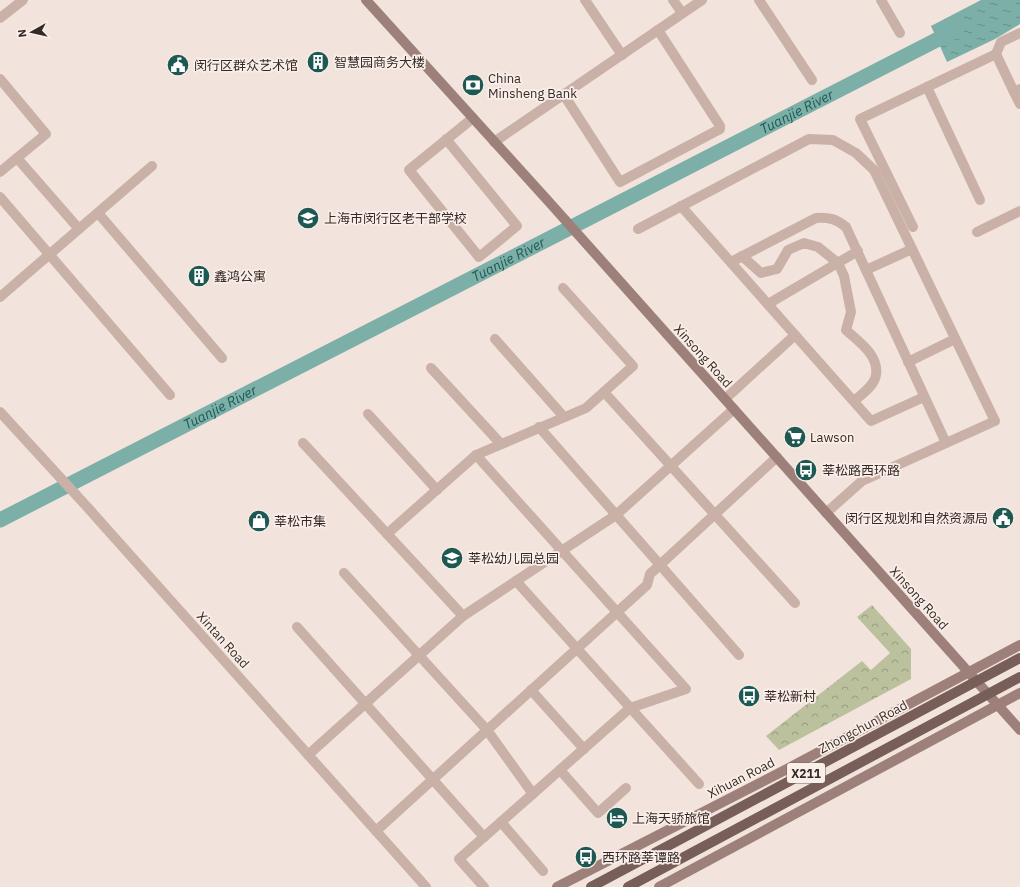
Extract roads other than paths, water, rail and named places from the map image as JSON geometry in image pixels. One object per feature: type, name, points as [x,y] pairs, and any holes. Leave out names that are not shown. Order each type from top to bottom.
[{"type":"main road","name":"Xinsong Road","points":[[366,0],[550,203],[1020,730]]},
{"type":"main road","name":"Xihuan Road","points":[[557,887],[1020,645]]},
{"type":"main road","name":"Zhongchun Road","points":[[591,887],[1020,658]]},
{"type":"main road","name":"X211","points":[[628,887],[1020,677]]},
{"type":"main road","points":[[659,887],[1020,693]]},
{"type":"street","points":[[0,18],[23,0]]},
{"type":"street","points":[[585,0],[622,55]]},
{"type":"street","points":[[673,0],[682,13]]},
{"type":"street","points":[[494,142],[702,0]]},
{"type":"street","points":[[759,0],[812,80]]},
{"type":"street","points":[[881,0],[900,33]]},
{"type":"street","points":[[564,95],[620,182],[720,129],[720,126],[658,30]]},
{"type":"street","points":[[913,227],[860,119],[996,54],[1001,42],[1020,33]]},
{"type":"street","points":[[996,54],[1017,90],[1020,104]]},
{"type":"street","points":[[0,79],[46,134],[0,172]]},
{"type":"street","points":[[928,87],[980,200]]},
{"type":"street","points":[[446,139],[517,226],[479,257],[409,170],[446,139],[473,118]]},
{"type":"street","points":[[638,229],[810,138],[833,140],[856,153],[874,170],[995,421],[862,481],[826,513]]},
{"type":"street","points":[[17,158],[79,229]]},
{"type":"street","points":[[0,296],[50,255],[152,166]]},
{"type":"street","points":[[0,197],[170,395]]},
{"type":"street","points":[[681,206],[871,421],[924,397]]},
{"type":"street","points":[[977,232],[1020,211]]},
{"type":"street","points":[[98,213],[222,358]]},
{"type":"street","points":[[730,262],[816,218],[827,217],[838,220],[846,227],[858,251],[946,443]]},
{"type":"street","points":[[742,256],[761,273],[777,269],[788,250],[804,243],[818,247],[838,263],[844,276],[852,312],[846,330],[873,357],[876,376],[870,386],[854,401]]},
{"type":"street","points":[[866,270],[912,249]]},
{"type":"street","points":[[768,304],[858,251]]},
{"type":"street","points":[[387,534],[476,455],[538,427],[586,408],[633,366],[563,288]]},
{"type":"street","points":[[725,399],[795,335]]},
{"type":"street","points":[[495,339],[564,417]]},
{"type":"street","points":[[908,362],[955,339]]},
{"type":"street","points":[[431,368],[501,444]]},
{"type":"street","points":[[604,392],[795,603]]},
{"type":"street","points":[[308,755],[463,616],[616,515],[734,409]]},
{"type":"street","name":"Xintan Road","points":[[0,412],[89,509],[426,887]]},
{"type":"street","points":[[368,414],[437,490]]},
{"type":"street","points":[[538,427],[739,655]]},
{"type":"street","points":[[303,443],[463,616]]},
{"type":"street","points":[[476,455],[686,689],[630,708],[459,859],[484,887]]},
{"type":"street","points":[[376,830],[647,585],[650,574],[776,457]]},
{"type":"street","points":[[344,573],[487,730],[533,794]]},
{"type":"street","points":[[516,581],[699,784]]},
{"type":"street","points":[[297,627],[484,837]]},
{"type":"street","points":[[531,690],[584,749]]},
{"type":"street","points":[[560,770],[598,813],[626,788]]},
{"type":"street","points":[[501,822],[543,871]]},
{"type":"water","points":[[981,0],[1020,0],[1020,24],[995,39],[947,62],[931,26]]},
{"type":"waterway","name":"Tuanjie River","points":[[0,520],[954,31]]},
{"type":"place","name":"智慧园商务大楼","points":[[318,62]]},
{"type":"place","name":"闵行区群众艺术馆","points":[[178,65]]},
{"type":"place","name":"China Minsheng Bank","points":[[473,85]]},
{"type":"place","name":"上海市闵行区老干部学校","points":[[308,218]]},
{"type":"place","name":"鑫鸿公寓","points":[[199,276]]},
{"type":"place","name":"Lawson","points":[[795,437]]},
{"type":"place","name":"莘松路西环路","points":[[806,470]]},
{"type":"place","name":"闵行区规划和自然资源局","points":[[1003,518]]},
{"type":"place","name":"莘松市集","points":[[259,521]]},
{"type":"place","name":"莘松幼儿园总园","points":[[452,558]]},
{"type":"place","name":"莘松新村","points":[[749,696]]},
{"type":"place","name":"上海天骄旅馆","points":[[617,818]]},
{"type":"place","name":"西环路莘谭路","points":[[586,857]]}]
